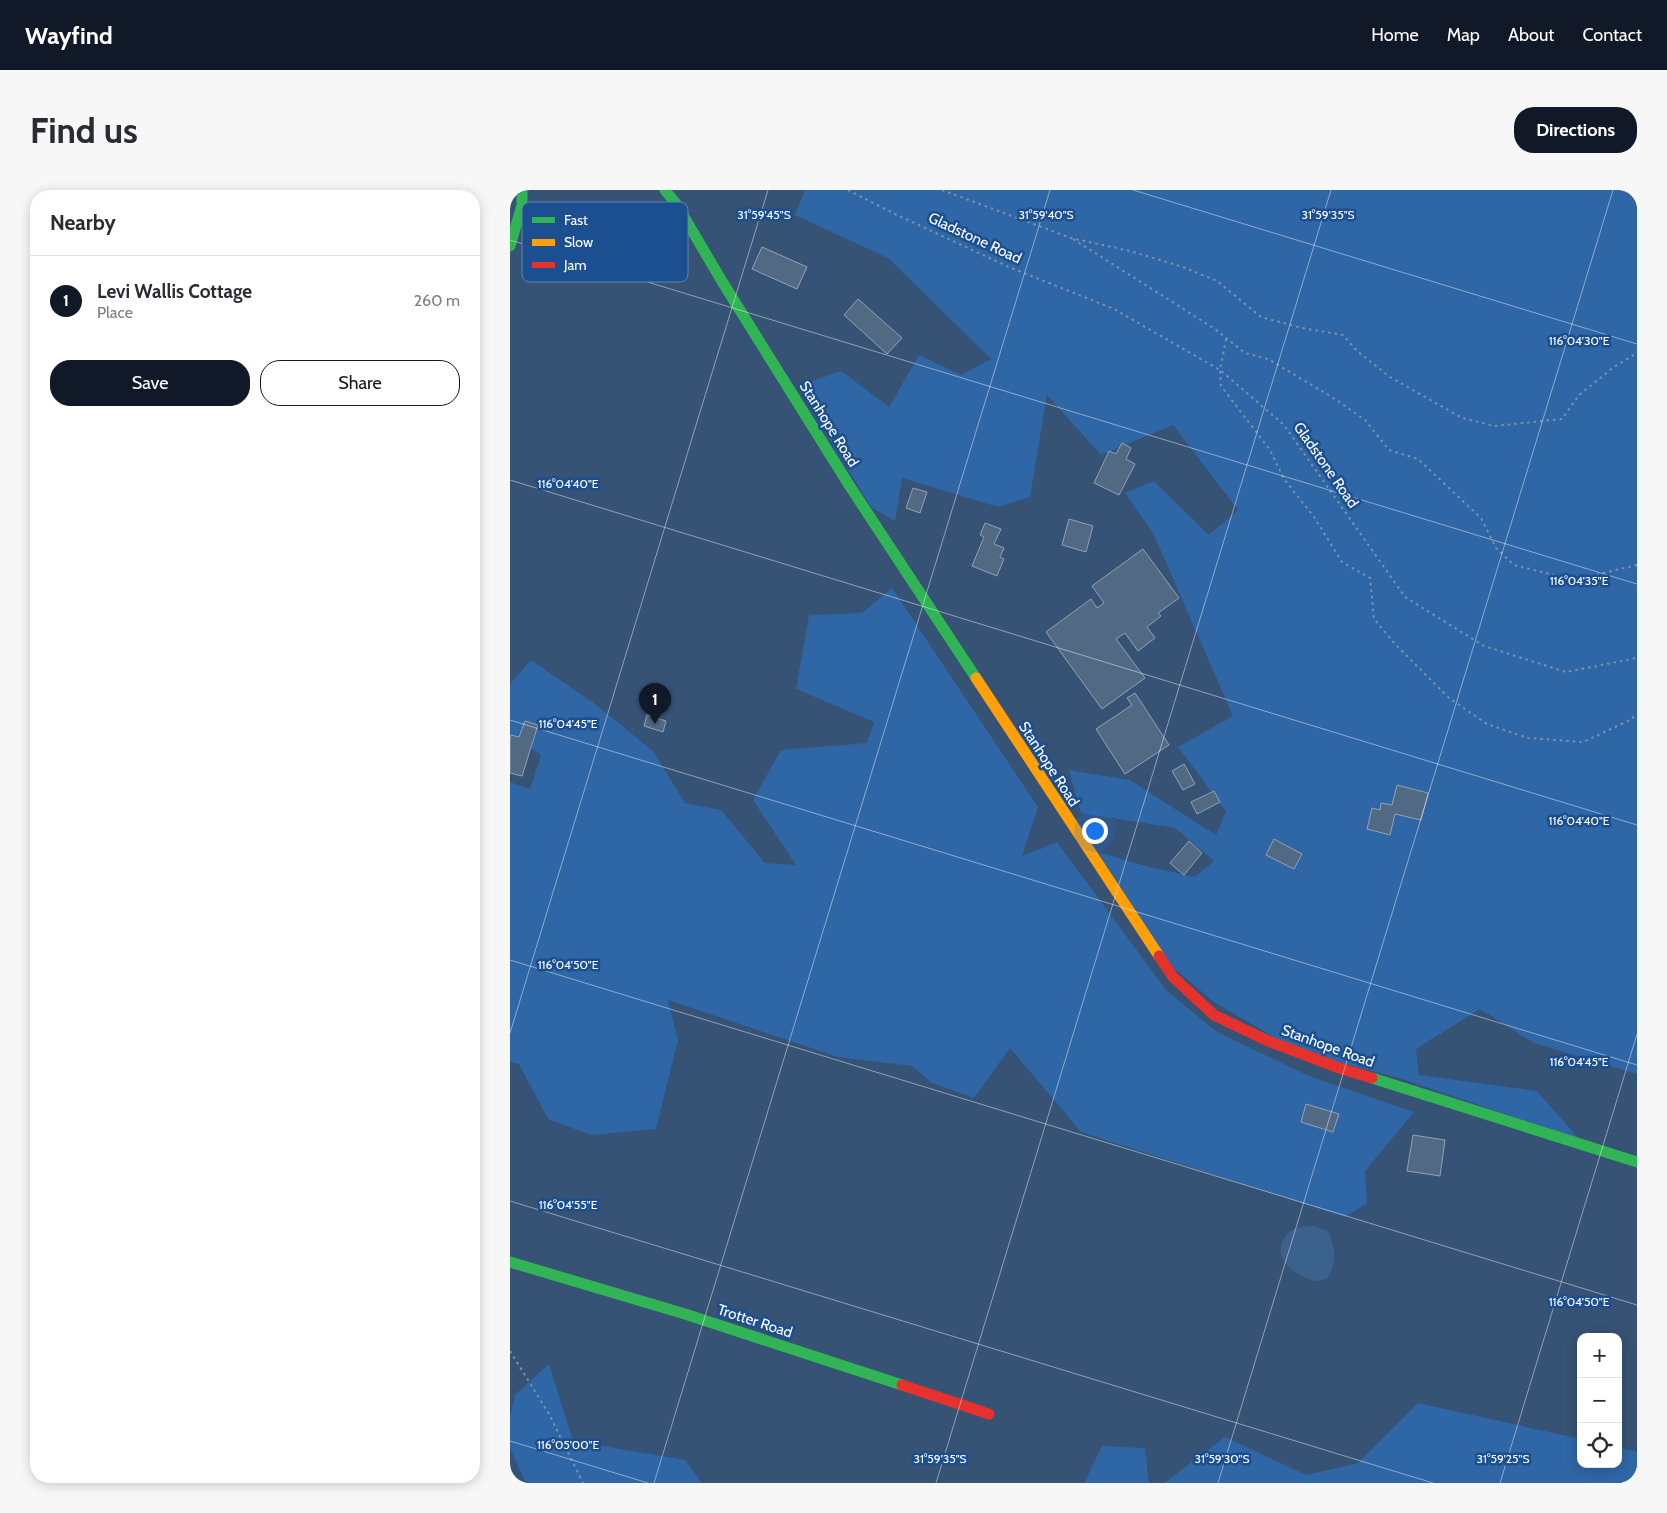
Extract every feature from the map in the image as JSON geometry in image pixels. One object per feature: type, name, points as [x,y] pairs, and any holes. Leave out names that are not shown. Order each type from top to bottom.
[{"type":"street","points":[[510,246],[522,205],[522,190]]},
{"type":"street","name":"Stanhope Road","points":[[666,190],[676,202]]},
{"type":"street","name":"Stanhope Road","points":[[688,222],[723,283],[849,485],[1173,977],[1214,1015],[1266,1040],[1338,1068],[1637,1162]]},
{"type":"street","name":"Trotter Road","points":[[510,1262],[685,1314],[989,1414]]},
{"type":"path","name":"Gladstone Road","points":[[848,190],[1009,267],[1114,309],[1220,370],[1284,425],[1405,597],[1484,646],[1566,672],[1637,658]]},
{"type":"path","points":[[942,190],[1071,238],[1130,251],[1183,267],[1217,281],[1261,317],[1302,328],[1343,335],[1357,351],[1390,377],[1462,418],[1495,426],[1562,419],[1579,395],[1614,367],[1637,353]]},
{"type":"path","points":[[1071,238],[1216,329],[1245,353],[1268,359],[1335,398],[1365,420],[1389,450],[1418,459],[1481,518],[1496,548],[1514,566],[1574,580],[1637,564]]},
{"type":"path","points":[[1226,337],[1220,370],[1222,386],[1270,450],[1284,479],[1314,518],[1342,562],[1370,578],[1374,620],[1449,698],[1487,724],[1528,738],[1582,742],[1630,720],[1637,714]]},
{"type":"path","points":[[510,1351],[549,1414],[583,1483]]},
{"type":"shaded area","points":[[805,190],[1637,190],[1637,1074],[1534,1043],[1480,1009],[1416,1049],[1419,1075],[1537,1091],[1579,1139],[1399,1078],[1299,1052],[1214,1002],[1172,967],[1098,852],[1149,867],[1195,877],[1214,861],[1175,828],[1081,813],[1069,770],[1130,780],[1216,835],[1226,811],[1178,747],[1233,716],[1153,533],[1125,493],[1154,481],[1209,535],[1238,510],[1173,425],[1101,455],[1047,395],[1030,497],[998,507],[902,478],[895,521],[871,507],[797,386],[841,371],[889,407],[919,355],[961,375],[991,359],[888,258],[795,215]]},
{"type":"shaded area","points":[[892,588],[1038,807],[1022,856],[1057,842],[1166,990],[1217,1032],[1309,1076],[1414,1112],[1365,1171],[1367,1203],[1345,1217],[1081,1132],[1010,1048],[974,1098],[932,1083],[912,1066],[838,1057],[668,1000],[678,1040],[656,1129],[591,1135],[548,1119],[519,1064],[510,1062],[510,782],[530,789],[541,755],[510,736],[510,684],[531,660],[595,704],[653,751],[685,803],[721,810],[765,863],[796,865],[753,800],[781,750],[867,743],[874,722],[796,689],[809,615],[862,613]]},
{"type":"shaded area","points":[[1313,1226],[1328,1231],[1334,1249],[1334,1261],[1327,1279],[1316,1281],[1295,1272],[1281,1255],[1284,1239],[1290,1231],[1299,1227]]},
{"type":"shaded area","points":[[549,1364],[573,1441],[685,1460],[702,1483],[526,1483],[510,1448],[510,1418],[515,1395]]},
{"type":"shaded area","points":[[1418,1403],[1577,1438],[1577,1468],[1622,1468],[1622,1448],[1637,1452],[1637,1483],[1164,1483],[1225,1437],[1306,1475],[1358,1463]]},
{"type":"shaded area","points":[[1102,1446],[1145,1448],[1149,1483],[1084,1483]]},
{"type":"building","points":[[762,247],[807,267],[797,289],[752,269]]},
{"type":"building","points":[[858,299],[902,338],[887,354],[844,315]]},
{"type":"building","points":[[1122,443],[1131,448],[1126,459],[1135,464],[1119,495],[1094,483],[1109,451],[1116,454]]},
{"type":"building","points":[[913,488],[927,492],[920,513],[906,508]]},
{"type":"building","points":[[1069,519],[1093,526],[1086,552],[1062,545]]},
{"type":"building","points":[[985,523],[1001,529],[994,544],[1004,548],[1000,557],[1004,559],[997,576],[972,566],[984,537],[980,535]]},
{"type":"building","points":[[1143,549],[1179,598],[1158,613],[1161,616],[1147,627],[1155,638],[1138,651],[1125,633],[1116,639],[1145,678],[1102,709],[1046,632],[1091,599],[1097,608],[1104,603],[1092,586]]},
{"type":"building","points":[[1135,693],[1169,745],[1125,774],[1096,729],[1132,705],[1127,698]]},
{"type":"building","points":[[647,715],[666,721],[663,732],[644,726]]},
{"type":"building","points":[[525,721],[538,725],[522,776],[510,773],[510,739],[511,735],[519,737]]},
{"type":"building","points":[[1184,764],[1195,784],[1183,790],[1172,771]]},
{"type":"building","points":[[1397,785],[1428,793],[1421,820],[1395,814],[1390,835],[1367,829],[1372,808],[1380,810],[1381,803],[1392,805]]},
{"type":"building","points":[[1214,791],[1220,802],[1197,814],[1191,802]]},
{"type":"building","points":[[1274,839],[1302,854],[1294,869],[1266,855]]},
{"type":"building","points":[[1189,841],[1202,853],[1184,875],[1170,863]]},
{"type":"building","points":[[1306,1104],[1339,1114],[1333,1132],[1301,1122]]},
{"type":"building","points":[[1413,1135],[1445,1140],[1440,1176],[1407,1171]]},
{"type":"traffic: fast","points":[[510,246],[522,205],[522,190]]},
{"type":"traffic: fast","points":[[665,190],[675,202]]},
{"type":"traffic: fast","points":[[688,224],[849,485],[976,678]]},
{"type":"traffic: fast","points":[[1372,1078],[1637,1162]]},
{"type":"traffic: fast","points":[[510,1262],[685,1314],[902,1385]]},
{"type":"traffic: slow","points":[[976,678],[1159,956]]},
{"type":"traffic: jam","points":[[1159,956],[1173,977],[1214,1015],[1266,1040],[1339,1068],[1372,1078]]},
{"type":"traffic: jam","points":[[902,1385],[989,1414]]},
{"type":"place","name":"Levi Wallis Cottage","points":[[655,724]]}]
